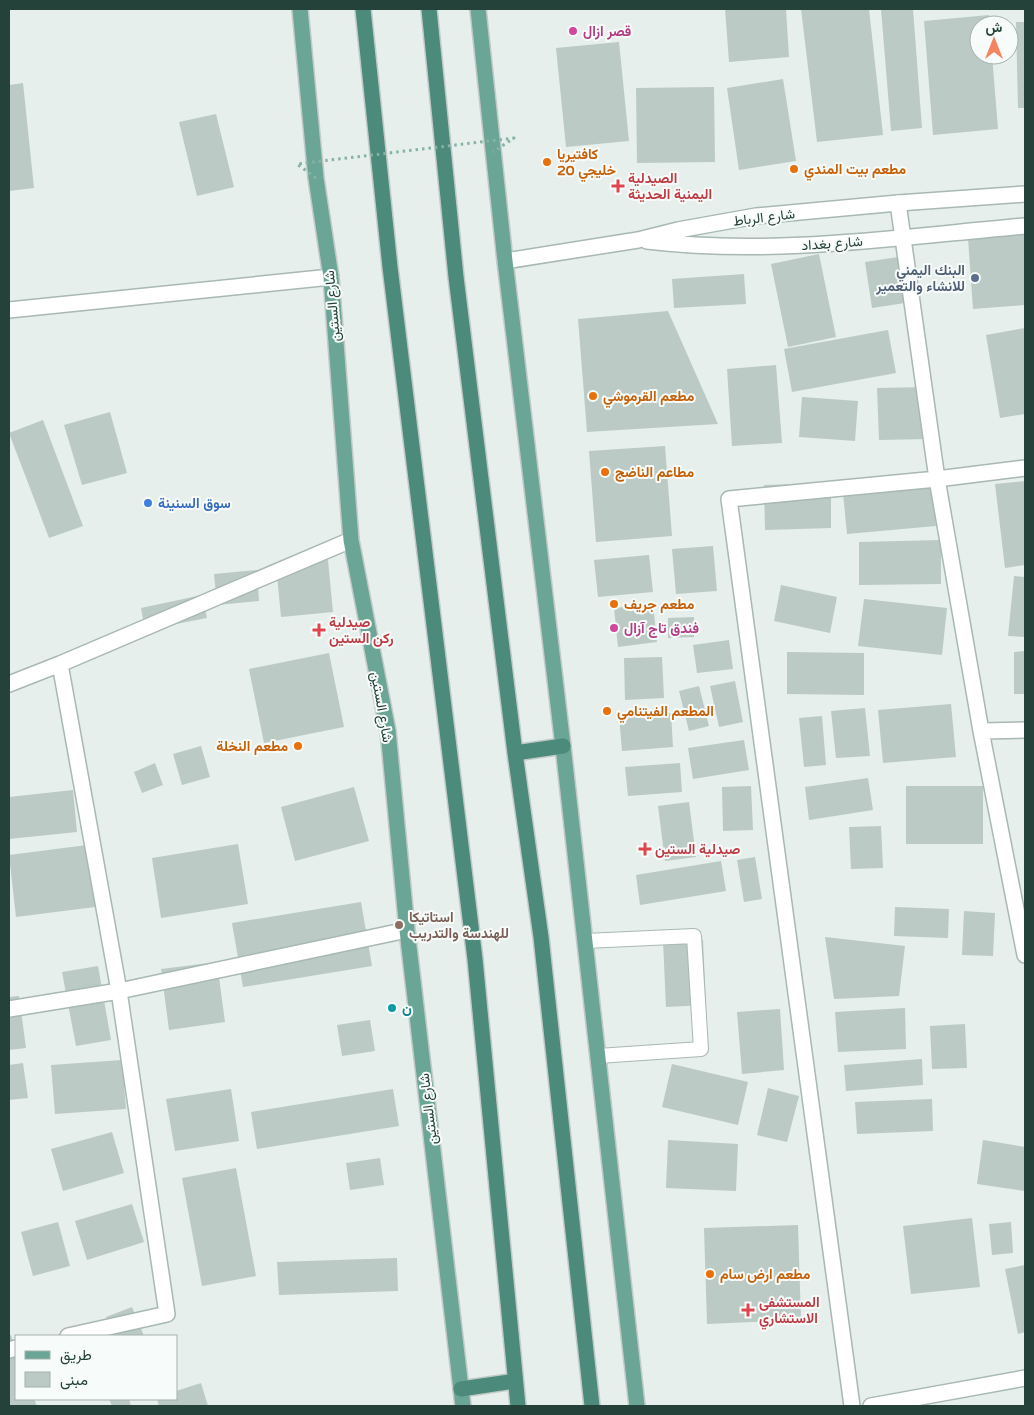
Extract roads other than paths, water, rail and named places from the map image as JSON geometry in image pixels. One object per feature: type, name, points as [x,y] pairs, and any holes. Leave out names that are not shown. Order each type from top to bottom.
[{"type":"highway","points":[[363,9],[390,267],[475,959],[518,1406]]},
{"type":"highway","points":[[429,9],[456,277],[515,753],[542,937],[592,1406]]},
{"type":"highway","points":[[515,753],[563,746]]},
{"type":"highway","points":[[461,1389],[515,1381]]},
{"type":"main road","name":"شارع الستين","points":[[300,9],[316,178],[331,277],[351,540],[388,731],[407,930],[462,1406]]},
{"type":"main road","points":[[478,9],[505,261],[563,746],[637,1406]]},
{"type":"street","name":"شارع الرباط","points":[[505,261],[638,240],[678,230],[756,216],[1025,194]]},
{"type":"street","points":[[898,203],[937,479],[981,731],[1025,955]]},
{"type":"street","name":"شارع بغداد","points":[[638,240],[684,245],[758,247],[823,244],[1025,226]]},
{"type":"street","points":[[9,310],[331,277]]},
{"type":"street","points":[[852,1406],[729,500],[1025,468]]},
{"type":"street","points":[[9,684],[351,540]]},
{"type":"street","points":[[60,664],[120,991],[167,1314],[72,1335]]},
{"type":"street","points":[[981,731],[1025,730]]},
{"type":"street","points":[[9,1009],[120,991],[407,930]]},
{"type":"street","points":[[871,1406],[1025,1378]]},
{"type":"lane","points":[[585,941],[694,936],[701,1049],[598,1056]]},
{"type":"place","name":"قصر ازال","points":[[573,31]]},
{"type":"place","name":"كافتيريا خليجي 20","points":[[547,162]]},
{"type":"place","name":"مطعم بيت المندي","points":[[794,169]]},
{"type":"place","name":"الصيدلية اليمنية الحديثة","points":[[618,186]]},
{"type":"place","name":"البنك اليمني للانشاء والتعمير","points":[[975,278]]},
{"type":"place","name":"مطعم القرموشي","points":[[593,396]]},
{"type":"place","name":"مطاعم الناضج","points":[[605,472]]},
{"type":"place","name":"سوق السنينة","points":[[148,503]]},
{"type":"place","name":"مطعم جريف","points":[[614,604]]},
{"type":"place","name":"فندق تاج آزال","points":[[614,628]]},
{"type":"place","name":"صيدلية ركن الستين","points":[[319,630]]},
{"type":"place","name":"المطعم الفيتنامي","points":[[607,711]]},
{"type":"place","name":"مطعم النخلة","points":[[298,746]]},
{"type":"place","name":"صيدلية الستين","points":[[645,849]]},
{"type":"place","name":"استاتيكا للهندسة والتدريب","points":[[399,925]]},
{"type":"place","name":"ن","points":[[392,1008]]},
{"type":"place","name":"مطعم ارض سام","points":[[710,1274]]},
{"type":"place","name":"المستشفى الاستشاري","points":[[748,1310]]}]
